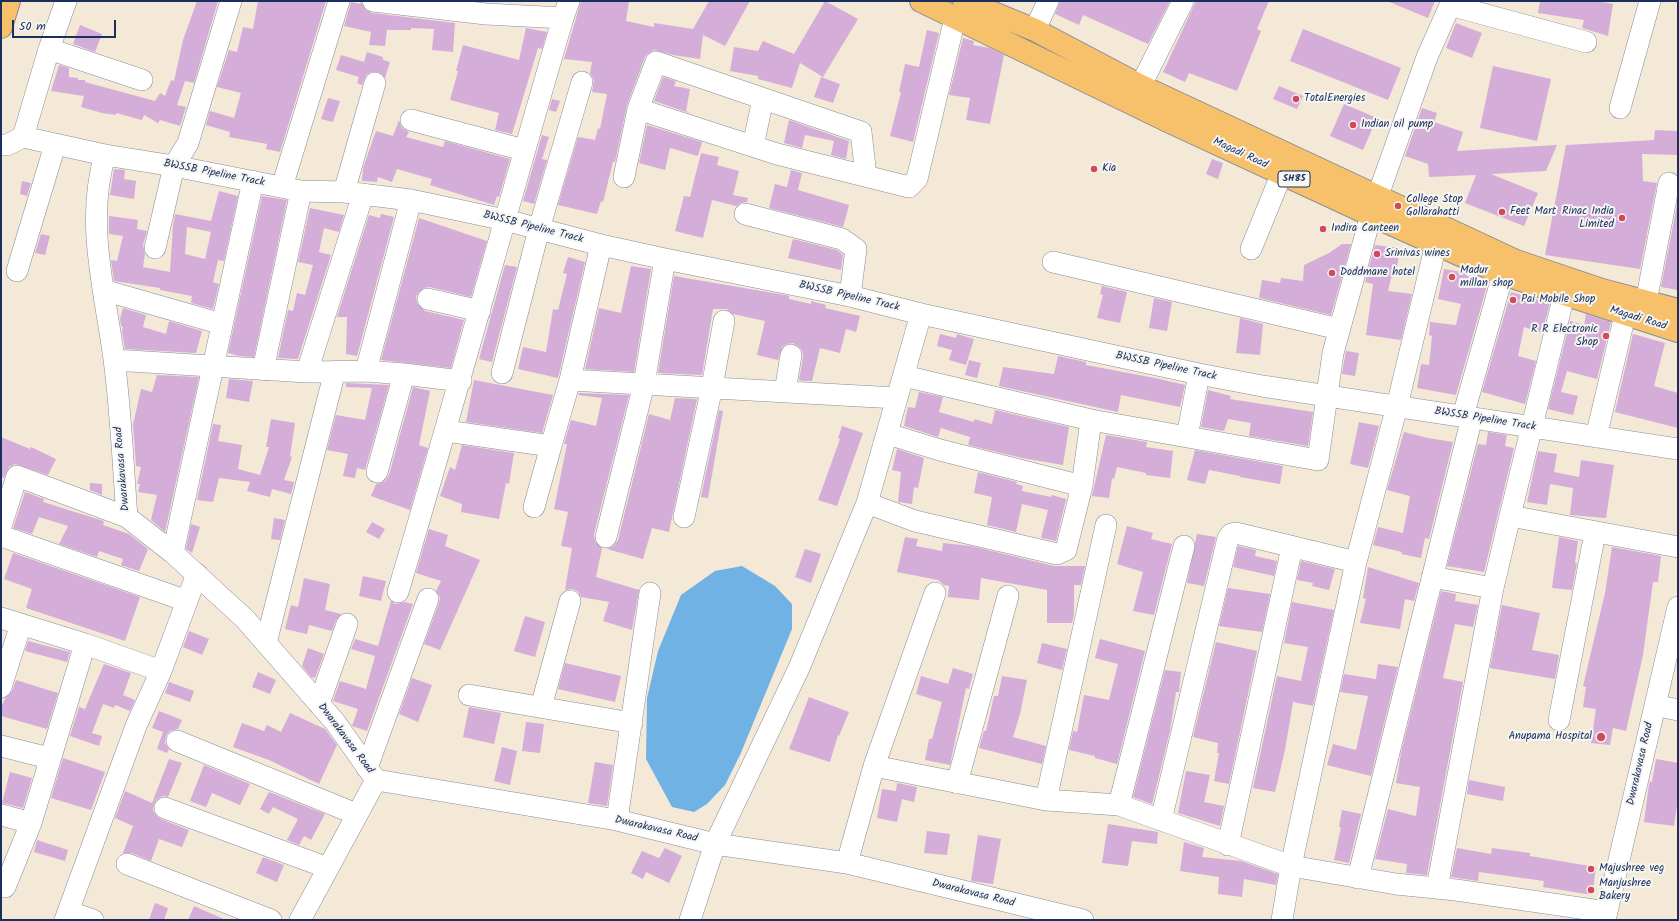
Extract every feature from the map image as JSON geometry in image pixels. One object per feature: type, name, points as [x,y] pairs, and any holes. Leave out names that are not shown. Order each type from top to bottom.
[{"type":"main road","points":[[1,27],[9,1]]},
{"type":"main road","name":"Magadi Road","points":[[921,1],[963,5],[1035,30],[1136,95]]},
{"type":"main road","name":"Magadi Road","points":[[963,5],[1136,95],[1374,205],[1516,261],[1602,290],[1678,310]]},
{"type":"main road","name":"Magadi Road","points":[[1374,205],[1436,244],[1503,274],[1625,315],[1678,331]]},
{"type":"street","points":[[1,145],[7,146],[23,137],[49,49],[66,1]]},
{"type":"street","points":[[155,248],[174,166],[188,143],[230,1]]},
{"type":"street","points":[[263,370],[292,189],[339,1]]},
{"type":"street","points":[[373,1],[479,8],[566,10],[524,150],[461,381],[398,592]]},
{"type":"street","points":[[1035,30],[1048,1]]},
{"type":"street","points":[[1136,95],[1183,1]]},
{"type":"street","points":[[1620,108],[1650,1]]},
{"type":"street","points":[[904,376],[1091,420],[1318,460],[1333,353],[1374,205],[1427,57],[1451,3],[1586,42]]},
{"type":"street","points":[[638,109],[752,146],[909,187],[917,179],[963,5]]},
{"type":"street","points":[[49,49],[142,80]]},
{"type":"street","points":[[624,177],[638,109],[656,62],[861,132],[866,176]]},
{"type":"street","points":[[502,373],[539,229],[582,82]]},
{"type":"street","points":[[307,372],[354,193],[375,83]]},
{"type":"street","points":[[752,146],[763,99]]},
{"type":"street","points":[[411,120],[524,150]]},
{"type":"street","name":"BWSSB Pipeline Track","points":[[23,137],[105,155],[174,166],[292,189],[354,193],[411,200],[505,220],[601,245],[850,296],[921,314],[1199,374],[1327,396],[1678,450]]},
{"type":"street","points":[[17,271],[56,145]]},
{"type":"street","name":"Dwarakavasa Road","points":[[105,155],[98,183],[96,233],[102,290],[114,360],[127,517],[173,553],[245,619],[335,722],[372,774],[617,820],[715,844],[847,863],[1020,913],[1084,920]]},
{"type":"street","points":[[1251,249],[1287,165]]},
{"type":"street","points":[[173,553],[253,181]]},
{"type":"street","points":[[1646,302],[1669,183]]},
{"type":"street","points":[[366,371],[411,200]]},
{"type":"street","points":[[745,214],[842,239],[852,244],[856,249],[850,296]]},
{"type":"street","points":[[1282,920],[1291,866],[1356,562],[1397,406],[1436,244]]},
{"type":"street","points":[[534,507],[570,380],[601,245]]},
{"type":"street","points":[[606,537],[644,384],[665,259]]},
{"type":"street","points":[[1053,262],[1339,329]]},
{"type":"street","points":[[1358,878],[1432,577],[1467,417],[1503,274]]},
{"type":"street","points":[[102,290],[222,324]]},
{"type":"street","points":[[1437,888],[1492,588],[1564,295]]},
{"type":"street","points":[[428,299],[480,311]]},
{"type":"street","points":[[690,920],[715,844],[799,668],[867,503],[888,434],[896,398],[904,376],[921,314]]},
{"type":"street","points":[[1596,437],[1625,315]]},
{"type":"street","points":[[684,517],[712,387],[724,321]]},
{"type":"street","points":[[785,392],[791,355]]},
{"type":"street","points":[[114,360],[307,372],[366,371],[461,381]]},
{"type":"street","points":[[266,643],[335,371]]},
{"type":"street","points":[[377,472],[404,374]]},
{"type":"street","points":[[1187,437],[1199,374]]},
{"type":"street","points":[[570,380],[896,398]]},
{"type":"street","points":[[867,503],[915,521],[1058,554],[1066,550],[1082,486],[1091,420]]},
{"type":"street","points":[[446,431],[551,446]]},
{"type":"street","points":[[888,434],[940,450],[1082,486]]},
{"type":"street","points":[[1,526],[17,476],[127,517]]},
{"type":"street","points":[[1510,516],[1595,533],[1678,547]]},
{"type":"street","points":[[1046,800],[1106,525]]},
{"type":"street","points":[[1161,820],[1228,538],[1231,534],[1236,533],[1356,562]]},
{"type":"street","points":[[1559,720],[1595,533]]},
{"type":"street","points":[[1,536],[187,601]]},
{"type":"street","points":[[1119,805],[1184,546]]},
{"type":"street","points":[[1228,845],[1292,547]]},
{"type":"street","points":[[93,920],[67,916],[136,726],[161,671],[197,574]]},
{"type":"street","points":[[1432,577],[1492,588]]},
{"type":"street","points":[[617,820],[650,593]]},
{"type":"street","points":[[847,863],[874,766],[935,594]]},
{"type":"street","points":[[957,783],[1008,596]]},
{"type":"street","points":[[300,920],[356,814],[372,774],[428,599]]},
{"type":"street","points":[[541,707],[570,601]]},
{"type":"street","name":"Dwarakavasa Road","points":[[1606,916],[1678,608]]},
{"type":"street","points":[[1,618],[85,644],[161,671]]},
{"type":"street","points":[[1,687],[21,624]]},
{"type":"street","points":[[319,704],[346,624]]},
{"type":"street","points":[[1,885],[5,886],[31,823],[49,758],[85,644]]},
{"type":"street","points":[[469,695],[632,723]]},
{"type":"street","points":[[1655,706],[1678,710]]},
{"type":"street","points":[[177,741],[356,814]]},
{"type":"street","points":[[1,746],[49,758]]},
{"type":"street","points":[[874,766],[1046,800],[1119,805],[1228,845],[1291,866],[1358,878],[1437,888],[1606,916]]},
{"type":"street","points":[[165,808],[328,868]]},
{"type":"street","points":[[1,815],[31,823]]},
{"type":"street","points":[[127,864],[271,920]]},
{"type":"water","points":[[742,566],[775,586],[792,604],[792,629],[740,755],[725,785],[707,804],[694,812],[672,807],[646,759],[647,698],[658,651],[681,595],[715,571]]},
{"type":"building","points":[[197,1],[218,1],[194,83],[185,81],[177,105],[186,107],[180,126],[160,120],[158,123],[144,115],[142,120],[116,113],[116,115],[102,113],[81,107],[84,96],[51,91],[59,65],[69,68],[69,77],[78,78],[78,80],[85,80],[85,82],[155,101],[160,93],[165,96],[171,80],[174,81],[183,40]]},
{"type":"building","points":[[258,1],[326,1],[280,152],[266,149],[267,144],[229,137],[230,132],[206,125],[210,111],[234,118],[241,93],[217,87],[229,50],[237,52],[243,27],[253,29]]},
{"type":"building","points":[[581,1],[629,1],[626,21],[654,27],[654,23],[693,29],[709,1],[750,1],[725,46],[703,35],[700,59],[673,55],[654,50],[645,57],[627,105],[615,162],[613,162],[603,202],[601,201],[597,214],[558,205],[578,137],[595,140],[598,128],[600,129],[607,94],[592,92],[594,80],[590,73],[592,62],[564,59]]},
{"type":"building","points":[[825,1],[858,19],[823,77],[800,63],[792,88],[758,79],[758,76],[730,71],[734,47],[758,51],[763,41],[794,54]]},
{"type":"building","points":[[1060,1],[1170,1],[1148,44],[1083,15],[1079,25],[1055,14]]},
{"type":"building","points":[[1196,1],[1269,1],[1257,29],[1261,31],[1237,91],[1189,73],[1185,82],[1163,72]]},
{"type":"building","points":[[1387,1],[1435,1],[1428,18]]},
{"type":"building","points":[[1540,1],[1597,1],[1613,4],[1608,36],[1582,28],[1584,20],[1538,13]]},
{"type":"building","points":[[351,2],[360,4],[361,2],[366,10],[372,13],[455,23],[453,52],[432,50],[434,29],[411,28],[411,30],[387,30],[385,46],[369,45],[371,32],[344,26]]},
{"type":"building","points":[[1456,23],[1482,33],[1472,58],[1446,48]]},
{"type":"building","points":[[80,25],[102,34],[95,52],[73,44]]},
{"type":"building","points":[[526,28],[547,32],[542,49],[538,48],[512,134],[495,130],[499,113],[450,100],[463,45],[519,60]]},
{"type":"building","points":[[1303,29],[1401,68],[1388,100],[1290,61]]},
{"type":"building","points":[[927,30],[939,33],[913,142],[890,136],[901,92],[899,92],[905,64],[919,67]]},
{"type":"building","points":[[963,38],[974,41],[973,45],[990,48],[1004,55],[990,124],[966,120],[970,98],[949,95]]},
{"type":"building","points":[[367,52],[383,57],[383,60],[390,62],[385,78],[379,72],[372,72],[366,75],[362,85],[357,83],[359,77],[336,70],[341,55],[364,62]]},
{"type":"building","points":[[1493,66],[1551,79],[1537,141],[1480,128]]},
{"type":"building","points":[[663,77],[676,81],[674,86],[690,89],[686,111],[692,114],[654,101]]},
{"type":"building","points":[[821,77],[840,84],[833,103],[814,97]]},
{"type":"building","points":[[1279,86],[1303,96],[1297,109],[1273,99]]},
{"type":"building","points":[[328,98],[340,101],[333,122],[321,119]]},
{"type":"building","points":[[552,99],[560,101],[556,112],[549,110]]},
{"type":"building","points":[[1344,104],[1377,118],[1363,150],[1330,136]]},
{"type":"building","points":[[1422,108],[1437,113],[1434,122],[1463,132],[1457,151],[1557,145],[1546,171],[1491,174],[1538,193],[1524,226],[1465,203],[1476,175],[1429,177],[1428,164],[1405,156]]},
{"type":"building","points":[[399,120],[402,128],[409,132],[406,137],[443,147],[445,141],[510,159],[499,197],[497,196],[494,205],[430,185],[432,179],[397,169],[392,182],[378,177],[377,182],[362,181],[363,168],[376,131],[393,136]]},
{"type":"building","points":[[789,120],[849,141],[846,159],[831,155],[834,141],[805,135],[802,148],[784,143]]},
{"type":"building","points":[[647,125],[702,142],[698,156],[670,148],[665,170],[639,163]]},
{"type":"building","points":[[1655,130],[1678,131],[1678,155],[1642,154],[1643,181],[1657,183],[1640,269],[1545,255],[1566,145],[1654,140]]},
{"type":"building","points":[[542,135],[549,137],[542,159],[547,160],[534,204],[523,201]]},
{"type":"building","points":[[701,153],[719,157],[717,165],[739,171],[733,195],[748,198],[747,202],[736,206],[712,200],[703,238],[675,231],[684,196],[690,197]]},
{"type":"building","points":[[1212,159],[1223,163],[1218,179],[1206,174]]},
{"type":"building","points":[[114,169],[125,170],[124,179],[136,181],[134,199],[110,195]]},
{"type":"building","points":[[791,170],[802,173],[798,190],[849,205],[843,227],[769,208],[775,184],[787,187]]},
{"type":"building","points":[[22,181],[31,183],[27,196],[20,194]]},
{"type":"building","points":[[219,191],[238,196],[224,261],[218,260],[213,282],[219,284],[213,309],[191,303],[192,296],[160,290],[160,288],[114,281],[111,260],[117,261],[123,236],[109,234],[109,216],[138,220],[137,229],[147,231],[143,245],[145,254],[143,267],[170,272],[175,214],[211,221]],"holes":[[[187,227],[211,232],[205,259],[185,254]]]},
{"type":"building","points":[[262,196],[287,200],[254,357],[239,356],[228,353]]},
{"type":"building","points":[[1678,200],[1678,290],[1661,287]]},
{"type":"building","points":[[310,208],[344,215],[339,232],[324,228],[319,252],[331,255],[298,359],[278,358],[288,310],[293,311],[297,293],[305,295],[313,265],[298,262]]},
{"type":"building","points":[[381,214],[394,217],[357,356],[346,354],[347,317],[337,317],[369,215],[380,218]]},
{"type":"building","points":[[419,218],[487,241],[471,297],[430,287],[424,288],[416,296],[417,303],[425,311],[464,320],[451,368],[381,360]]},
{"type":"building","points":[[41,234],[50,236],[45,255],[35,253]]},
{"type":"building","points":[[793,239],[837,250],[843,255],[841,270],[788,258]]},
{"type":"building","points":[[1342,244],[1351,244],[1331,315],[1259,298],[1262,280],[1280,283],[1281,278],[1303,281],[1304,265],[1329,253]]},
{"type":"building","points":[[1375,245],[1400,248],[1397,267],[1394,266],[1388,291],[1412,294],[1401,340],[1366,335],[1373,284],[1365,282]]},
{"type":"building","points":[[568,257],[585,262],[558,378],[518,369],[523,347],[546,352],[553,309],[558,310],[567,274],[563,273]]},
{"type":"building","points":[[505,265],[517,267],[492,362],[479,359]]},
{"type":"building","points":[[631,266],[651,269],[634,372],[585,369],[599,308],[621,313]]},
{"type":"building","points":[[1444,269],[1468,273],[1467,276],[1488,282],[1456,395],[1417,388],[1421,364],[1429,365],[1432,336],[1429,335],[1430,322],[1456,325],[1461,304],[1438,299]]},
{"type":"building","points":[[674,276],[785,295],[789,296],[789,299],[811,304],[811,301],[826,305],[825,308],[860,316],[856,332],[846,329],[840,353],[820,348],[812,381],[804,381],[799,380],[803,357],[802,350],[798,346],[793,343],[782,347],[778,360],[757,355],[765,321],[733,314],[727,309],[713,309],[702,375],[658,373]]},
{"type":"building","points":[[1102,286],[1127,292],[1120,323],[1097,318],[1103,295],[1100,294]]},
{"type":"building","points":[[1511,292],[1550,303],[1542,333],[1524,327],[1518,356],[1536,361],[1525,404],[1482,392]]},
{"type":"building","points":[[1154,298],[1172,302],[1167,331],[1149,328]]},
{"type":"building","points":[[123,308],[146,315],[143,327],[166,334],[169,321],[202,331],[196,353],[125,349],[122,331],[123,327],[121,326],[120,319]]},
{"type":"building","points":[[1586,314],[1611,322],[1597,379],[1567,371],[1561,392],[1578,396],[1573,415],[1548,409],[1570,321],[1584,325]]},
{"type":"building","points":[[1240,318],[1263,324],[1260,355],[1236,353]]},
{"type":"building","points":[[940,334],[956,338],[957,334],[974,339],[966,365],[949,360],[952,350],[937,346]]},
{"type":"building","points":[[1633,334],[1665,343],[1654,386],[1678,393],[1678,428],[1615,412]]},
{"type":"building","points":[[1346,351],[1359,353],[1355,376],[1342,374]]},
{"type":"building","points":[[1058,356],[1086,362],[1086,365],[1185,385],[1180,407],[1121,395],[1118,412],[999,386],[1003,367],[1054,374]]},
{"type":"building","points":[[969,360],[981,363],[977,378],[965,375]]},
{"type":"building","points":[[157,375],[199,377],[165,532],[151,520],[157,495],[138,492],[140,484],[137,484],[141,467],[136,466],[133,425],[141,389],[152,392]]},
{"type":"building","points":[[229,379],[253,381],[249,402],[226,398]]},
{"type":"building","points":[[474,380],[553,395],[542,433],[466,422]]},
{"type":"building","points":[[346,383],[389,385],[365,470],[357,468],[355,478],[343,476],[348,454],[327,450],[336,415],[365,420],[372,388],[346,387]]},
{"type":"building","points":[[413,387],[430,391],[419,445],[428,448],[410,510],[371,496],[376,484],[385,481],[389,475]]},
{"type":"building","points":[[1208,390],[1231,396],[1230,399],[1313,412],[1308,446],[1249,436],[1251,423],[1228,419],[1224,431],[1201,427]]},
{"type":"building","points":[[919,392],[943,397],[939,412],[974,422],[974,419],[992,424],[995,410],[1069,427],[1063,465],[1022,458],[968,445],[970,437],[941,428],[938,437],[904,426],[908,407],[915,408]]},
{"type":"building","points":[[579,393],[629,395],[594,534],[595,541],[602,548],[596,577],[639,590],[632,630],[603,621],[609,602],[581,597],[578,592],[573,589],[565,590],[572,548],[561,546],[568,512],[554,509],[567,444],[564,444],[571,420],[596,426],[602,398],[578,395]]},
{"type":"building","points":[[675,398],[697,399],[669,532],[652,528],[643,559],[607,549],[614,546],[618,540],[649,414],[670,420]]},
{"type":"building","points":[[719,410],[723,411],[708,498],[701,497]]},
{"type":"building","points":[[271,419],[295,423],[290,456],[292,457],[284,480],[294,482],[291,494],[272,489],[270,497],[247,491],[250,482],[219,478],[213,502],[197,500],[213,424],[221,425],[218,441],[242,445],[238,469],[260,475],[269,447],[266,447]]},
{"type":"building","points":[[1359,422],[1379,426],[1368,468],[1350,464]]},
{"type":"building","points":[[842,426],[863,433],[837,506],[818,500],[840,439],[838,438]]},
{"type":"building","points":[[1404,432],[1453,442],[1429,539],[1425,538],[1421,558],[1401,554],[1402,552],[1373,545],[1378,527],[1403,533],[1410,496],[1387,490]]},
{"type":"building","points":[[1488,432],[1507,435],[1505,446],[1514,448],[1484,572],[1447,566],[1478,444],[1486,445]]},
{"type":"building","points":[[1106,435],[1147,442],[1146,447],[1173,451],[1170,478],[1146,475],[1146,473],[1117,467],[1114,479],[1112,478],[1109,498],[1092,496]]},
{"type":"building","points":[[1,437],[30,449],[31,447],[56,459],[48,475],[15,464],[9,467],[4,478],[1,477]]},
{"type":"building","points":[[462,445],[514,453],[509,484],[506,483],[499,519],[461,512],[462,504],[440,496],[450,467],[455,470]]},
{"type":"building","points":[[897,449],[924,458],[918,488],[914,487],[912,504],[898,502],[901,472],[892,470]]},
{"type":"building","points":[[1195,450],[1283,466],[1280,484],[1209,470],[1205,484],[1187,480]]},
{"type":"building","points":[[1538,451],[1557,454],[1554,472],[1579,477],[1581,460],[1614,465],[1606,518],[1570,515],[1573,488],[1550,484],[1547,505],[1527,502]]},
{"type":"building","points":[[978,472],[1017,482],[1016,484],[1023,486],[1022,491],[1051,497],[1052,495],[1066,499],[1056,541],[1041,538],[1048,510],[1022,504],[1016,532],[987,525],[992,497],[974,493]]},
{"type":"building","points":[[90,483],[102,484],[102,495],[90,490]]},
{"type":"building","points":[[25,492],[44,499],[43,502],[104,521],[103,525],[129,534],[148,549],[139,571],[121,565],[123,559],[99,551],[97,557],[59,544],[68,526],[39,517],[32,534],[13,528]]},
{"type":"building","points":[[274,518],[285,520],[280,540],[271,539]]},
{"type":"building","points":[[372,522],[385,529],[379,539],[366,532]]},
{"type":"building","points":[[191,524],[200,527],[192,553],[186,549]]},
{"type":"building","points":[[1127,526],[1153,533],[1151,539],[1172,544],[1154,615],[1133,611],[1143,572],[1117,564]]},
{"type":"building","points":[[429,529],[448,535],[445,546],[480,560],[440,650],[424,644],[439,603],[440,597],[436,591],[441,581],[416,573]]},
{"type":"building","points":[[1197,534],[1216,537],[1204,586],[1187,583]]},
{"type":"building","points":[[905,537],[918,539],[916,546],[942,551],[943,543],[971,546],[1054,566],[1085,566],[1081,585],[1074,585],[1074,614],[1072,623],[1047,623],[1047,590],[981,578],[979,600],[948,597],[949,586],[944,585],[938,580],[897,572]]},
{"type":"building","points":[[1559,537],[1578,541],[1575,563],[1577,563],[1572,590],[1552,588]]},
{"type":"building","points":[[1238,546],[1256,550],[1255,556],[1277,561],[1274,576],[1233,567]]},
{"type":"building","points":[[1612,547],[1661,556],[1658,582],[1653,582],[1643,655],[1626,731],[1613,728],[1610,745],[1591,743],[1596,709],[1583,707],[1586,687],[1583,686],[1605,593]]},
{"type":"building","points":[[805,549],[821,554],[811,583],[795,577]]},
{"type":"building","points":[[13,553],[140,597],[125,641],[26,608],[32,589],[4,579]]},
{"type":"building","points":[[1301,561],[1335,569],[1329,590],[1312,586],[1313,583],[1297,580]]},
{"type":"building","points":[[1368,567],[1419,583],[1414,601],[1405,599],[1400,629],[1360,623],[1366,599],[1363,598]]},
{"type":"building","points":[[363,576],[386,581],[381,601],[359,596]]},
{"type":"building","points":[[304,578],[330,584],[325,610],[341,614],[336,620],[332,631],[309,625],[307,634],[285,629],[291,605],[298,607]]},
{"type":"building","points":[[1228,588],[1270,594],[1262,632],[1219,626]]},
{"type":"building","points":[[1441,591],[1456,594],[1455,601],[1478,605],[1473,627],[1455,624],[1443,678],[1463,682],[1427,875],[1406,873],[1407,864],[1375,859],[1388,809],[1416,816],[1420,787],[1396,783],[1401,753]]},
{"type":"building","points":[[391,601],[395,604],[405,602],[413,604],[367,731],[352,726],[358,709],[333,701],[340,681],[366,689],[375,656],[351,649],[355,639],[378,646]]},
{"type":"building","points":[[1292,602],[1334,610],[1313,706],[1293,702],[1285,750],[1275,792],[1253,788],[1277,676],[1301,681],[1308,647],[1284,643]]},
{"type":"building","points":[[1502,605],[1540,613],[1532,650],[1559,655],[1555,679],[1490,668]]},
{"type":"building","points":[[525,616],[545,622],[535,657],[514,651]]},
{"type":"building","points":[[189,631],[209,639],[202,655],[183,647]]},
{"type":"building","points":[[1100,639],[1145,651],[1117,764],[1095,758],[1095,756],[1069,750],[1073,731],[1077,732],[1084,695],[1109,700],[1118,664],[1095,658]]},
{"type":"building","points":[[28,641],[70,652],[67,662],[25,651]]},
{"type":"building","points":[[1216,642],[1257,651],[1229,784],[1214,781],[1219,753],[1217,753],[1218,743],[1193,737]]},
{"type":"building","points":[[1042,643],[1067,649],[1062,670],[1037,663]]},
{"type":"building","points":[[308,648],[324,654],[315,678],[311,677],[302,666]]},
{"type":"building","points":[[565,663],[621,676],[615,702],[558,689]]},
{"type":"building","points":[[104,664],[131,673],[123,695],[135,700],[130,711],[115,705],[114,708],[103,704],[92,733],[102,736],[99,746],[70,736],[79,707],[85,709]]},
{"type":"building","points":[[1378,664],[1398,667],[1371,776],[1327,765],[1333,744],[1356,750],[1368,696],[1340,692],[1344,674],[1376,679]]},
{"type":"building","points":[[953,668],[973,674],[969,689],[966,688],[950,765],[925,760],[929,739],[932,739],[942,702],[916,694],[921,676],[948,684]]},
{"type":"building","points":[[1165,670],[1181,672],[1179,692],[1176,692],[1170,731],[1152,804],[1133,797]]},
{"type":"building","points":[[258,672],[276,680],[270,694],[252,687]]},
{"type":"building","points":[[1002,676],[1027,680],[1020,714],[1013,737],[1046,746],[1042,764],[979,748],[984,731],[986,731],[994,696],[998,696]]},
{"type":"building","points":[[412,678],[432,685],[418,722],[399,714]]},
{"type":"building","points":[[16,680],[58,693],[47,729],[1,716],[1,703],[3,704],[5,698],[12,691]]},
{"type":"building","points":[[169,682],[194,691],[190,702],[165,693]]},
{"type":"building","points":[[809,697],[849,712],[839,736],[838,735],[830,762],[789,749]]},
{"type":"building","points":[[469,707],[501,713],[494,744],[463,737]]},
{"type":"building","points":[[159,711],[182,720],[178,729],[170,731],[166,736],[165,743],[169,749],[167,753],[157,749],[163,732],[152,728]]},
{"type":"building","points":[[290,713],[325,729],[337,745],[319,784],[269,760],[233,747],[242,723],[264,731],[267,725],[281,732]]},
{"type":"building","points":[[526,722],[544,724],[540,753],[522,751]]},
{"type":"building","points":[[502,747],[517,751],[510,785],[494,781]]},
{"type":"building","points":[[63,758],[105,772],[91,810],[51,798]]},
{"type":"building","points":[[169,759],[182,763],[168,797],[163,796],[157,799],[153,810],[161,819],[189,830],[182,847],[159,839],[151,861],[131,853],[123,853],[133,826],[115,818],[125,791],[152,803]]},
{"type":"building","points":[[1656,759],[1678,763],[1678,798],[1674,826],[1644,822],[1649,784],[1650,781],[1652,782]]},
{"type":"building","points":[[595,762],[613,765],[607,806],[588,803]]},
{"type":"building","points":[[204,765],[250,784],[240,805],[212,793],[206,807],[190,801]]},
{"type":"building","points":[[1186,771],[1210,775],[1204,802],[1224,806],[1220,826],[1178,813]]},
{"type":"building","points":[[10,772],[32,778],[23,808],[2,803]]},
{"type":"building","points":[[1469,780],[1505,787],[1503,801],[1467,794]]},
{"type":"building","points":[[897,783],[917,787],[914,802],[902,799],[897,822],[877,818],[882,789],[896,791]]},
{"type":"building","points":[[269,792],[325,814],[311,840],[304,836],[299,845],[287,840],[298,819],[273,807],[269,814],[260,809]]},
{"type":"building","points":[[1342,810],[1361,814],[1349,863],[1334,860],[1341,827],[1339,827]]},
{"type":"building","points":[[1108,824],[1158,832],[1157,844],[1132,841],[1128,866],[1102,863]]},
{"type":"building","points":[[927,831],[950,834],[947,855],[924,853]]},
{"type":"building","points":[[978,835],[1001,839],[993,884],[971,881]]},
{"type":"building","points":[[37,840],[68,850],[65,861],[34,852]]},
{"type":"building","points":[[1184,842],[1204,848],[1202,857],[1241,861],[1278,874],[1276,885],[1244,879],[1242,897],[1218,894],[1219,877],[1180,871]]},
{"type":"building","points":[[665,848],[682,856],[669,883],[646,872],[643,879],[631,873],[642,851],[659,858]]},
{"type":"building","points":[[1457,848],[1491,854],[1492,848],[1530,853],[1530,856],[1596,867],[1592,895],[1543,887],[1544,881],[1479,872],[1478,881],[1451,877]]},
{"type":"building","points":[[263,857],[284,865],[277,882],[256,873]]},
{"type":"building","points":[[155,903],[168,908],[164,920],[149,920]]},
{"type":"building","points":[[194,906],[226,920],[188,920]]},
{"type":"place","name":"TotalEnergies","points":[[1296,99]]},
{"type":"place","name":"Indian oil pump","points":[[1353,125]]},
{"type":"place","name":"Kia","points":[[1094,169]]},
{"type":"place","name":"College Stop Gollarahatti","points":[[1398,206]]},
{"type":"place","name":"Feet Mart","points":[[1502,212]]},
{"type":"place","name":"Rinac India Limited","points":[[1622,218]]},
{"type":"place","name":"Indira Canteen","points":[[1323,229]]},
{"type":"place","name":"Srinivas wines","points":[[1377,254]]},
{"type":"place","name":"Doddmane hotel","points":[[1332,273]]},
{"type":"place","name":"Madur millan shop","points":[[1452,277]]},
{"type":"place","name":"Pai Mobile Shop","points":[[1513,300]]},
{"type":"place","name":"R R Electronic Shop","points":[[1606,336]]},
{"type":"place","name":"Anupama Hospital","points":[[1601,737]]},
{"type":"place","name":"Majushree veg","points":[[1591,869]]},
{"type":"place","name":"Manjushree Bakery","points":[[1591,890]]}]
